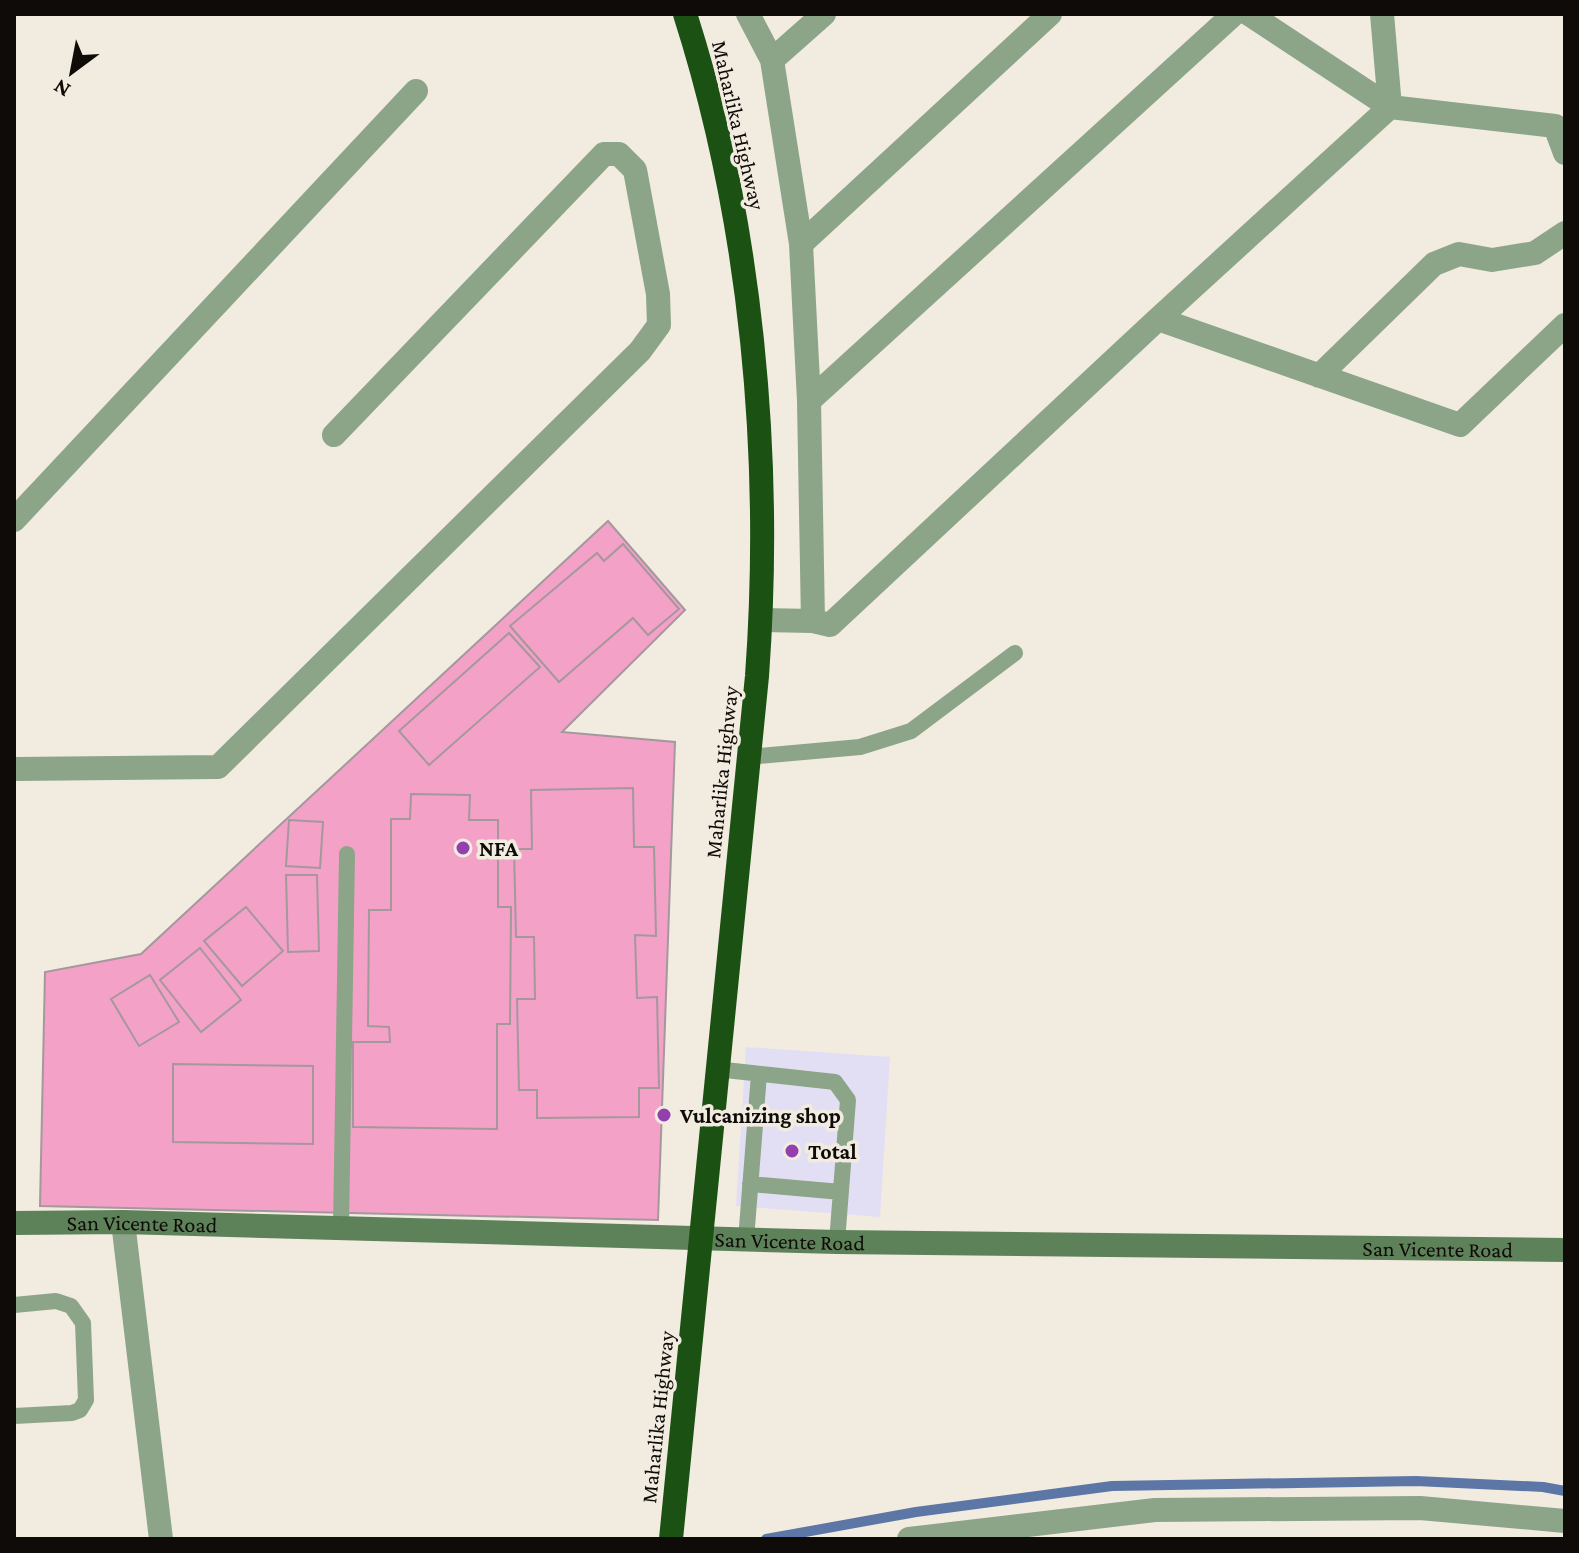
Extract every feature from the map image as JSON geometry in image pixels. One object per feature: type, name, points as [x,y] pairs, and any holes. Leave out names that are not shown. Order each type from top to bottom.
[{"type":"highway","name":"Maharlika Highway","points":[[671,1539],[761,620],[760,478],[748,312],[723,158],[685,14]]},
{"type":"main road","name":"San Vicente Road","points":[[14,1223],[123,1222],[837,1242],[1565,1250]]},
{"type":"street","points":[[748,14],[772,60],[801,244],[809,401],[813,621]]},
{"type":"street","points":[[772,60],[824,14]]},
{"type":"street","points":[[801,244],[1050,14]]},
{"type":"street","points":[[809,401],[1234,14]]},
{"type":"street","points":[[1249,14],[1390,107],[1555,126],[1565,153]]},
{"type":"street","points":[[1382,14],[1390,107]]},
{"type":"street","points":[[14,520],[416,91]]},
{"type":"street","points":[[761,620],[813,621],[830,625],[1390,107]]},
{"type":"street","points":[[14,769],[218,767],[640,351],[659,325],[658,294],[635,170],[619,154],[604,154],[334,435]]},
{"type":"street","points":[[1319,376],[1434,264],[1459,254],[1492,260],[1535,253],[1565,233]]},
{"type":"street","points":[[1158,319],[1460,425],[1565,325]]},
{"type":"street","points":[[123,1222],[161,1539]]},
{"type":"street","points":[[909,1539],[1155,1510],[1420,1508],[1565,1521]]},
{"type":"lane","points":[[748,757],[860,747],[911,731],[1015,653]]},
{"type":"lane","points":[[341,1228],[347,854]]},
{"type":"lane","points":[[716,1069],[835,1082],[848,1100],[837,1242]]},
{"type":"lane","points":[[746,1240],[759,1074]]},
{"type":"lane","points":[[750,1184],[841,1192]]},
{"type":"lane","points":[[14,1305],[56,1301],[71,1306],[83,1323],[86,1400],[80,1410],[72,1413],[14,1416]]},
{"type":"shaded area","points":[[746,1047],[890,1057],[880,1217],[736,1206]]},
{"type":"building","name":"NFA","points":[[608,521],[685,610],[562,732],[675,742],[658,1220],[40,1206],[45,972],[141,954]]},
{"type":"building","points":[[623,544],[679,609],[648,635],[633,618],[559,682],[510,626],[597,553],[604,561]]},
{"type":"building","points":[[509,633],[540,667],[429,765],[399,731]]},
{"type":"building","points":[[633,788],[634,847],[654,847],[656,936],[635,935],[637,998],[657,997],[659,1088],[639,1088],[639,1117],[537,1118],[537,1090],[519,1090],[517,999],[535,999],[534,937],[516,937],[514,849],[532,849],[531,790]]},
{"type":"building","points":[[411,794],[470,795],[469,820],[498,820],[498,907],[511,907],[510,1024],[497,1024],[497,1129],[353,1127],[353,1042],[390,1042],[389,1027],[368,1026],[369,910],[391,910],[391,819],[410,819]]},
{"type":"building","points":[[289,820],[323,822],[320,868],[286,866]]},
{"type":"building","points":[[286,875],[317,875],[319,951],[288,952]]},
{"type":"building","points":[[246,907],[283,951],[242,986],[204,941]]},
{"type":"building","points":[[200,948],[241,1000],[201,1032],[160,980]]},
{"type":"building","points":[[150,975],[179,1022],[139,1046],[111,999]]},
{"type":"building","points":[[173,1064],[313,1066],[313,1144],[173,1142]]},
{"type":"waterway","points":[[766,1539],[916,1512],[1112,1486],[1416,1481],[1543,1487],[1565,1491]]},
{"type":"place","name":"NFA","points":[[463,848]]},
{"type":"place","name":"Vulcanizing shop","points":[[664,1115]]},
{"type":"place","name":"Total","points":[[792,1151]]}]
